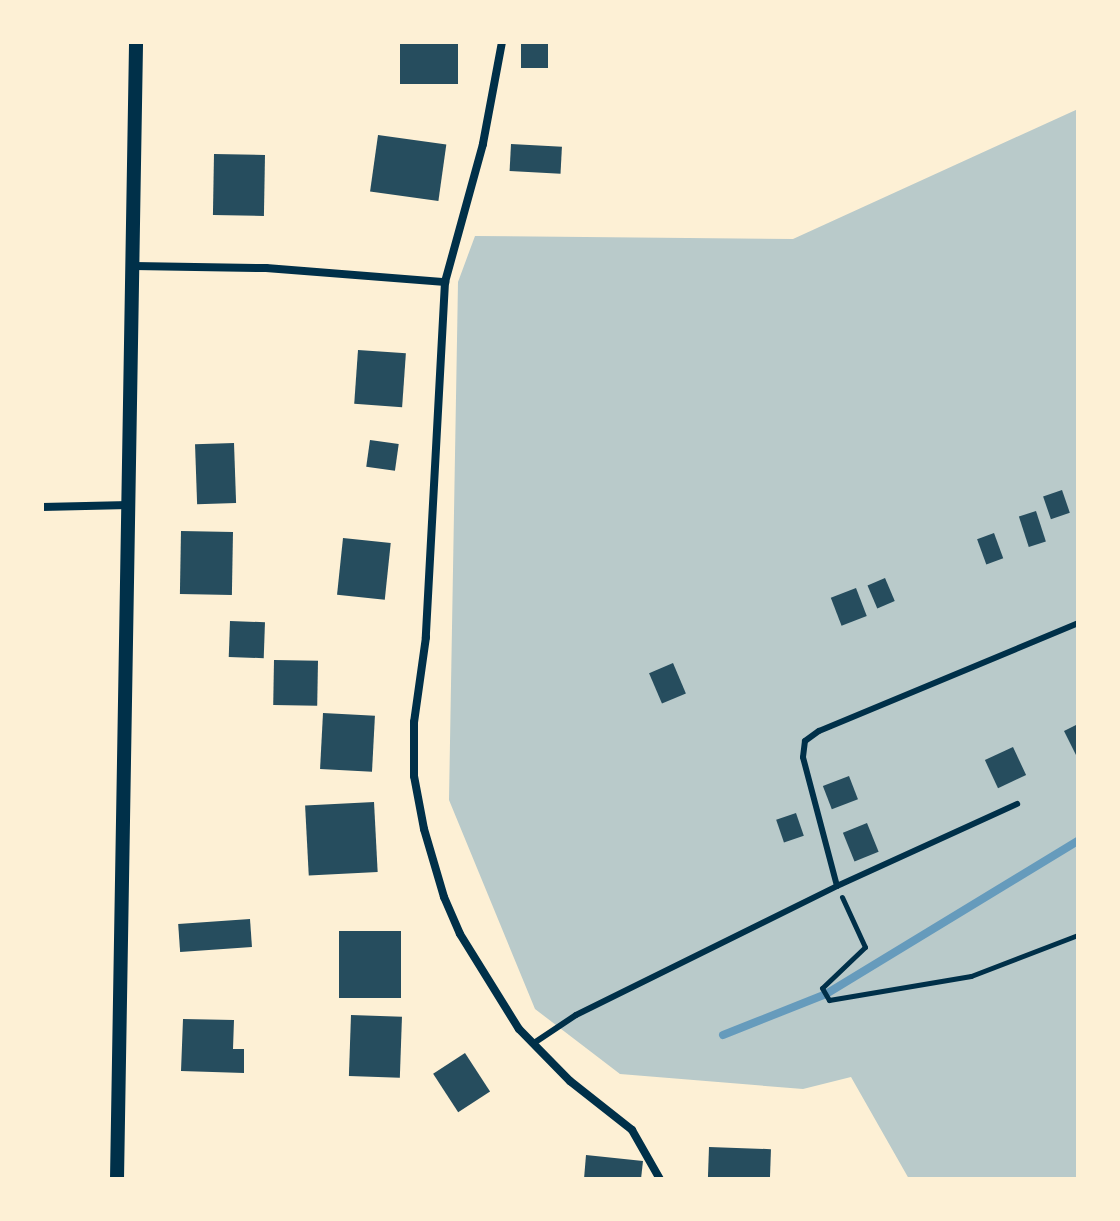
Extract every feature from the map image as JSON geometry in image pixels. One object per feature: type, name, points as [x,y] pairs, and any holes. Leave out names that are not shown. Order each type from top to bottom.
[{"type":"street","points":[[117,1179],[136,42]]},
{"type":"street","points":[[502,42],[483,144],[445,282],[426,637],[414,722],[414,776],[424,829],[454,922],[519,1029],[570,1081],[632,1130],[660,1179]]},
{"type":"street","points":[[134,266],[266,268],[445,282]]},
{"type":"street","points":[[42,507],[130,505]]},
{"type":"lane","points":[[837,886],[803,757],[805,741],[819,731],[1078,623]]},
{"type":"lane","points":[[534,1043],[576,1015],[837,886],[1017,804]]},
{"type":"path","points":[[837,886],[865,947],[822,988],[829,1000],[971,976],[1078,935]]},
{"type":"shaded area","points":[[1078,109],[1078,1179],[909,1179],[851,1077],[803,1089],[620,1074],[535,1009],[449,800],[458,282],[475,236],[793,239]]},
{"type":"building","points":[[400,42],[458,42],[458,84],[400,84]]},
{"type":"building","points":[[521,42],[548,42],[548,68],[521,68]]},
{"type":"building","points":[[378,135],[446,145],[438,201],[370,191]]},
{"type":"building","points":[[511,144],[562,147],[561,174],[510,171]]},
{"type":"building","points":[[214,154],[265,155],[264,216],[213,215]]},
{"type":"building","points":[[358,350],[406,353],[402,407],[354,404]]},
{"type":"building","points":[[370,440],[399,444],[395,471],[366,467]]},
{"type":"building","points":[[234,443],[236,503],[197,504],[195,444]]},
{"type":"building","points":[[1062,490],[1070,513],[1051,519],[1043,497]]},
{"type":"building","points":[[1036,511],[1046,541],[1029,547],[1019,517]]},
{"type":"building","points":[[181,531],[233,532],[232,595],[180,594]]},
{"type":"building","points":[[994,533],[1003,558],[986,565],[977,539]]},
{"type":"building","points":[[343,538],[391,543],[385,600],[337,595]]},
{"type":"building","points":[[885,578],[895,601],[877,608],[868,585]]},
{"type":"building","points":[[856,588],[867,616],[842,626],[831,598]]},
{"type":"building","points":[[230,621],[265,622],[264,658],[229,657]]},
{"type":"building","points":[[274,660],[318,661],[317,706],[273,705]]},
{"type":"building","points":[[673,663],[686,693],[662,704],[649,673]]},
{"type":"building","points":[[323,713],[375,716],[372,772],[320,769]]},
{"type":"building","points":[[1078,724],[1078,759],[1064,731]]},
{"type":"building","points":[[1013,747],[1026,775],[998,788],[985,760]]},
{"type":"building","points":[[849,776],[858,799],[832,809],[823,786]]},
{"type":"building","points":[[374,802],[378,872],[309,876],[305,806]]},
{"type":"building","points":[[796,813],[804,836],[784,843],[776,820]]},
{"type":"building","points":[[867,823],[879,852],[855,861],[843,833]]},
{"type":"building","points":[[250,919],[252,947],[180,952],[178,924]]},
{"type":"building","points":[[339,931],[401,931],[401,998],[339,998]]},
{"type":"building","points":[[351,1015],[402,1017],[400,1078],[349,1076]]},
{"type":"building","points":[[183,1019],[234,1020],[233,1049],[244,1049],[244,1073],[181,1071]]},
{"type":"building","points":[[465,1053],[490,1092],[458,1112],[433,1074]]},
{"type":"building","points":[[709,1147],[771,1149],[770,1179],[708,1179]]},
{"type":"building","points":[[586,1155],[643,1161],[641,1179],[584,1179]]},
{"type":"waterway","points":[[723,1035],[826,994],[1078,841]]}]
